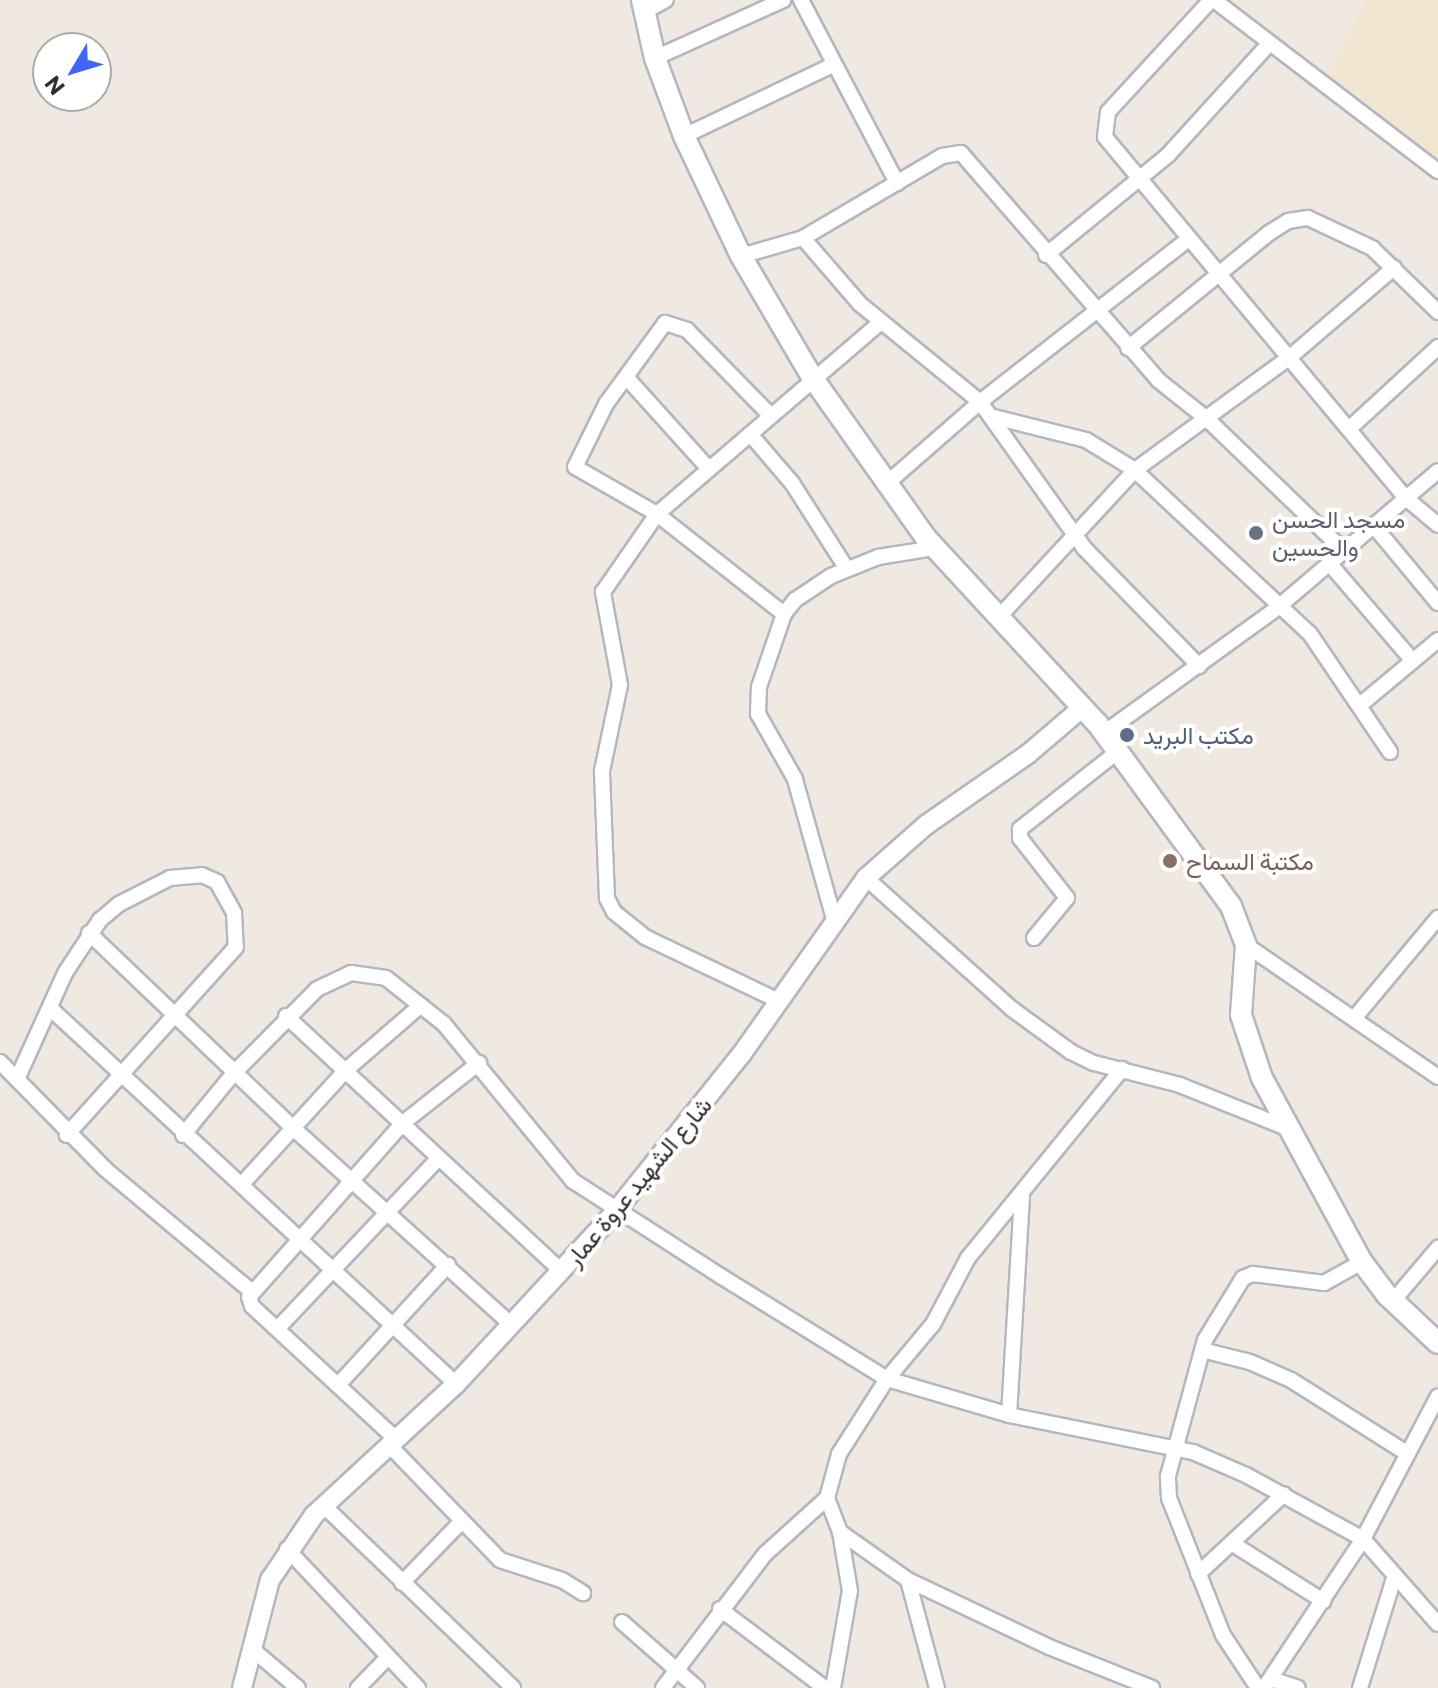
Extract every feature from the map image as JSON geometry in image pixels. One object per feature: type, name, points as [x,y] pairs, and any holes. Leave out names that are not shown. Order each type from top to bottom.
[{"type":"main road","points":[[643,6],[655,58],[684,136],[741,256],[812,377],[885,485],[935,548],[1083,707],[1231,906],[1246,945],[1243,1026],[1287,1128],[1362,1262],[1393,1301],[1438,1343]]},
{"type":"street","points":[[643,6],[666,0]]},
{"type":"street","points":[[655,58],[783,0]]},
{"type":"street","points":[[801,0],[897,183]]},
{"type":"street","points":[[1438,171],[1213,0],[1104,122],[1105,137],[1219,277],[1290,357],[1407,499],[1438,525]]},
{"type":"street","points":[[1046,255],[1141,180],[1270,43]]},
{"type":"street","points":[[684,136],[833,65]]},
{"type":"street","points":[[741,256],[803,238],[942,156],[961,153],[1128,348],[1344,551]]},
{"type":"street","points":[[1128,348],[1219,277],[1269,233],[1288,221],[1308,218],[1365,244],[1438,312]]},
{"type":"street","points":[[803,238],[881,322],[980,402],[1074,533],[1199,666]]},
{"type":"street","points":[[885,485],[980,402],[1189,239]]},
{"type":"street","points":[[999,617],[1135,470],[1290,357],[1394,268]]},
{"type":"street","points":[[770,415],[687,330],[671,322],[658,328],[578,452],[575,467],[657,514],[784,614]]},
{"type":"street","points":[[779,1001],[645,937],[614,912],[607,898],[602,771],[620,685],[603,592],[657,514],[812,377],[881,322]]},
{"type":"street","points":[[1350,428],[1438,347]]},
{"type":"street","points":[[627,378],[709,469]]},
{"type":"street","points":[[990,416],[1086,440],[1135,470],[1277,608],[1310,634],[1390,752]]},
{"type":"street","points":[[750,434],[792,483],[847,569]]},
{"type":"street","points":[[1104,733],[1277,608],[1438,471]]},
{"type":"street","points":[[1374,526],[1438,603]]},
{"type":"street","points":[[834,919],[803,801],[757,707],[784,614],[812,587],[878,557],[935,548]]},
{"type":"street","points":[[1329,563],[1413,661]]},
{"type":"street","points":[[1360,705],[1438,640]]},
{"type":"street","name":"شارع الشهيد عروة عمار","points":[[242,1688],[270,1580],[287,1549],[323,1505],[456,1384],[615,1212],[779,1001],[834,919],[866,878],[926,825],[1083,707]]},
{"type":"street","points":[[1034,938],[1067,898],[1020,838],[1020,829],[1116,753]]},
{"type":"street","points":[[17,1079],[89,933],[119,904],[170,878],[202,875],[217,882],[234,913],[236,947],[67,1135]]},
{"type":"street","points":[[866,878],[1040,1031],[1094,1063],[1180,1085],[1287,1128]]},
{"type":"street","points":[[1356,1016],[1438,918]]},
{"type":"street","points":[[89,933],[293,1128],[512,1325]]},
{"type":"street","points":[[1246,945],[1356,1016],[1438,1077]]},
{"type":"street","points":[[183,1135],[286,1016],[317,989],[351,973],[386,978],[421,1005],[479,1063],[556,1163],[615,1212],[887,1379],[1009,1415],[1211,1458],[1284,1494],[1363,1539],[1438,1624]]},
{"type":"street","points":[[242,1184],[346,1070],[421,1005]]},
{"type":"street","points":[[50,1008],[118,1075],[242,1184],[332,1272],[456,1384]]},
{"type":"street","points":[[286,1016],[561,1271]]},
{"type":"street","points":[[0,1062],[67,1135],[252,1292]]},
{"type":"street","points":[[479,1063],[403,1123],[252,1292],[250,1303],[338,1385],[462,1521],[511,1567],[553,1577],[583,1593]]},
{"type":"street","points":[[663,1688],[720,1609],[783,1534],[827,1498],[839,1454],[887,1379],[933,1324],[968,1258],[1122,1069]]},
{"type":"street","points":[[278,1328],[438,1159]]},
{"type":"street","points":[[1009,1415],[1022,1195]]},
{"type":"street","points":[[1393,1301],[1438,1248]]},
{"type":"street","points":[[1258,1688],[1232,1654],[1167,1491],[1202,1350],[1213,1322],[1247,1275],[1318,1284],[1362,1262]]},
{"type":"street","points":[[338,1385],[448,1265]]},
{"type":"street","points":[[1202,1350],[1250,1362],[1291,1380],[1408,1454]]},
{"type":"street","points":[[1298,1688],[1268,1684],[1363,1539],[1438,1396]]},
{"type":"street","points":[[1198,1574],[1284,1494]]},
{"type":"street","points":[[827,1498],[840,1532],[850,1591],[833,1688]]},
{"type":"street","points":[[323,1505],[513,1688]]},
{"type":"street","points":[[402,1583],[462,1521]]},
{"type":"street","points":[[840,1532],[908,1580],[1049,1647],[1152,1688]]},
{"type":"street","points":[[1233,1544],[1323,1601]]},
{"type":"street","points":[[287,1549],[418,1688]]},
{"type":"street","points":[[1360,1688],[1395,1575]]},
{"type":"street","points":[[908,1580],[937,1688]]},
{"type":"street","points":[[720,1609],[825,1688]]},
{"type":"street","points":[[622,1622],[697,1688]]},
{"type":"street","points":[[252,1649],[298,1688]]},
{"type":"street","points":[[358,1688],[387,1658]]},
{"type":"shaded area","points":[[1367,0],[1438,0],[1438,168],[1322,82]]},
{"type":"place","name":"مسجد الحسن والحسين","points":[[1256,533]]},
{"type":"place","name":"مكتب البريد","points":[[1127,735]]},
{"type":"place","name":"مكتبة السماح","points":[[1170,861]]}]
